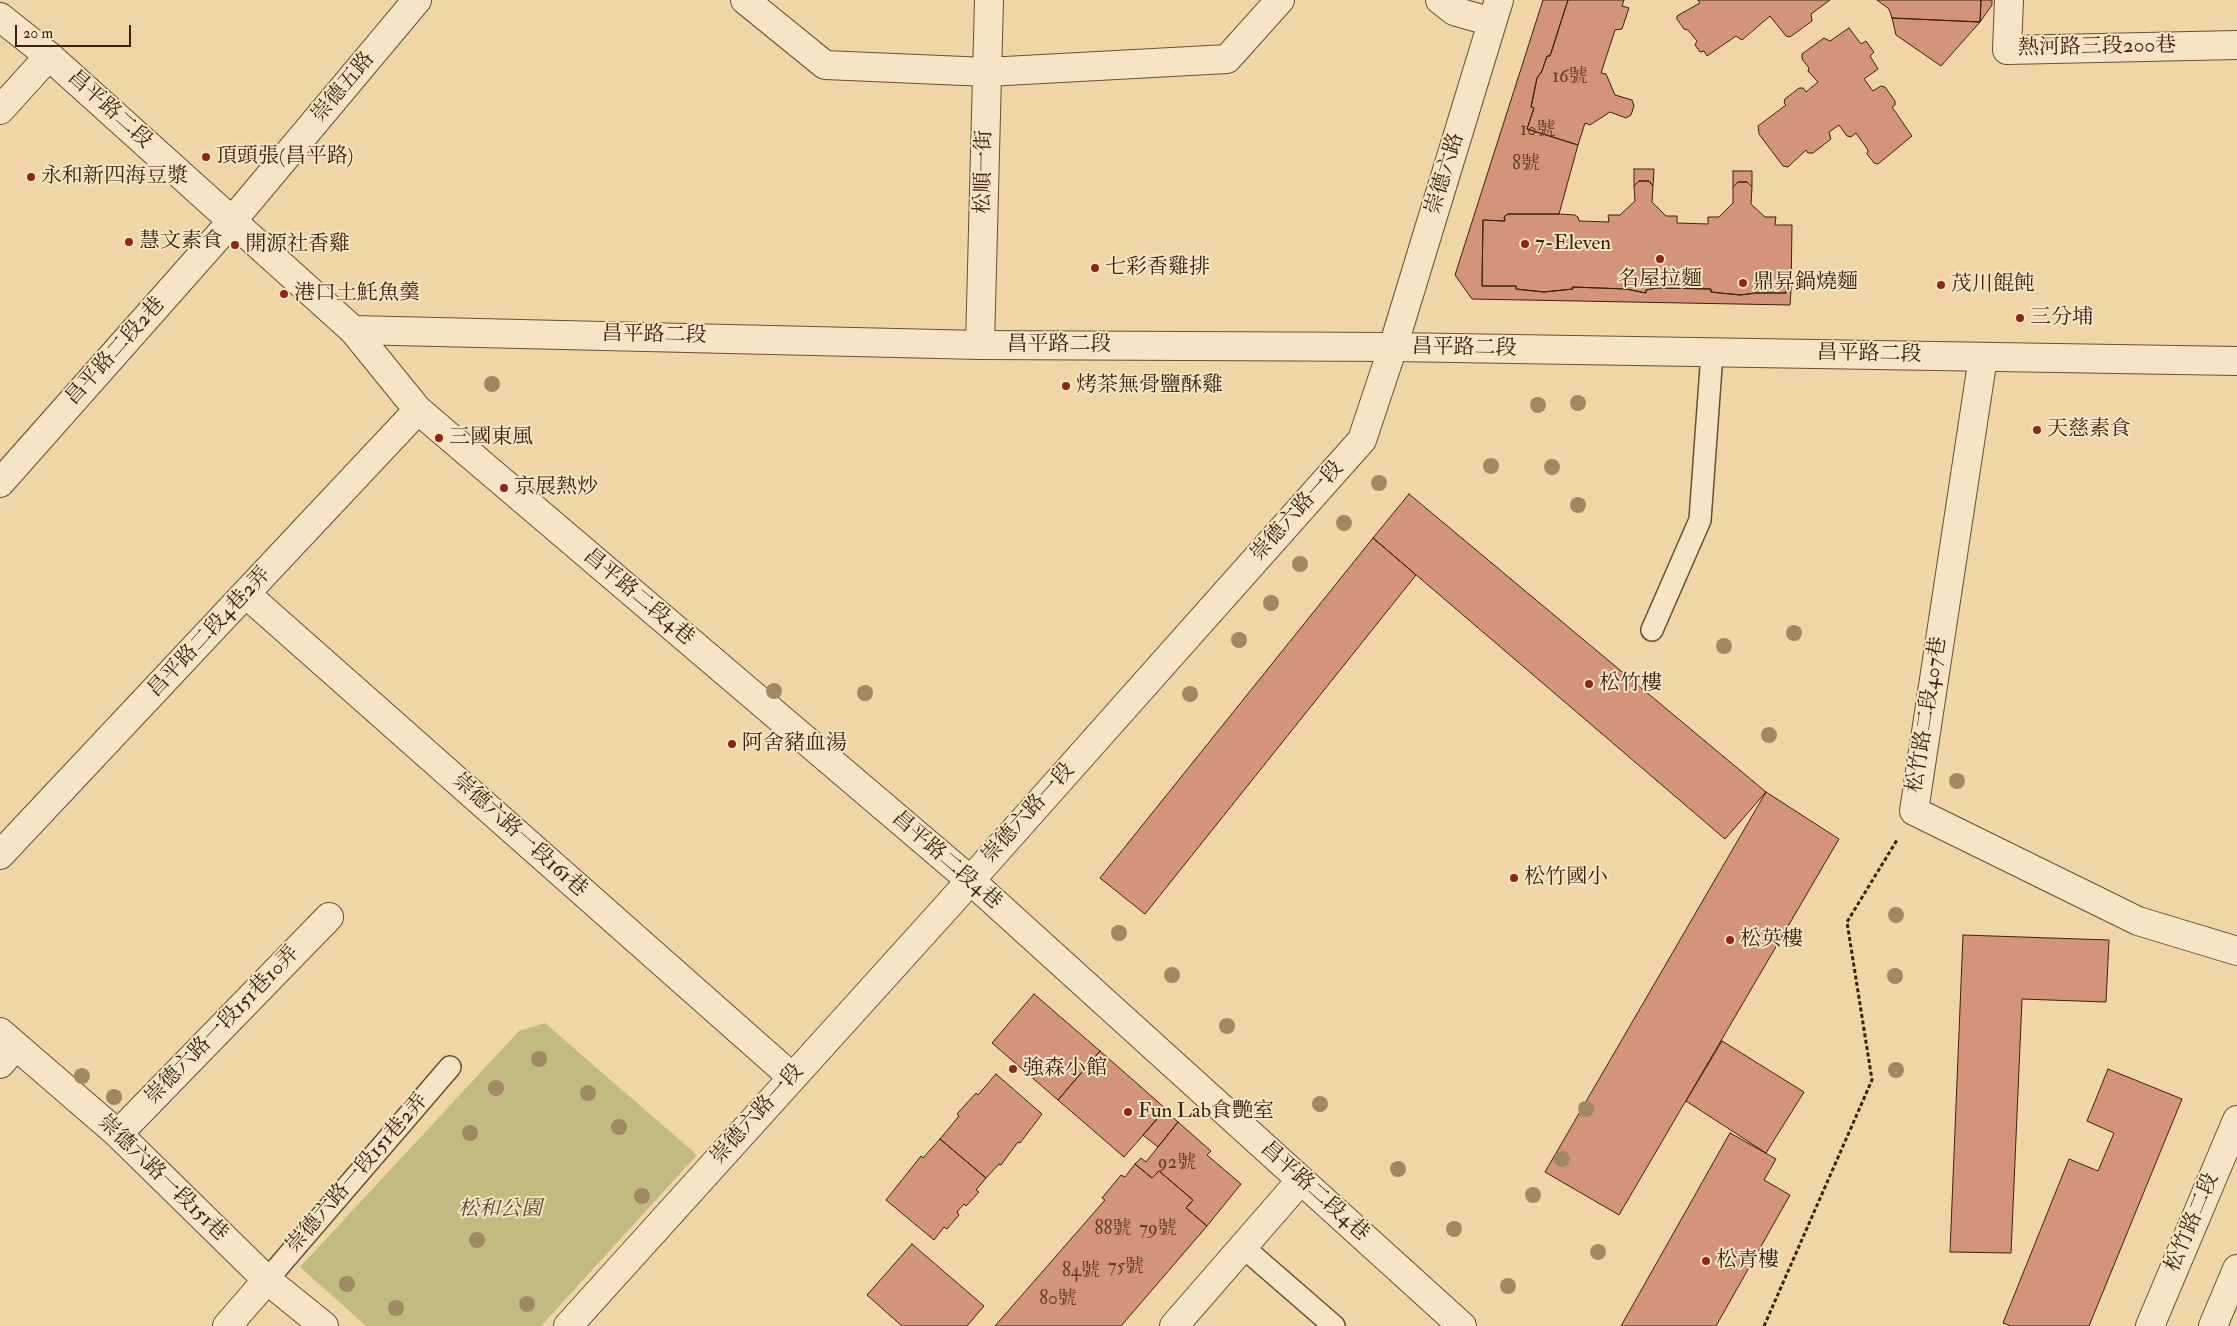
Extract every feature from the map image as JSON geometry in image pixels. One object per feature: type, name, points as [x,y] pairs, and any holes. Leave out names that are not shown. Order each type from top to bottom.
[{"type":"street","name":"崇德五路","points":[[232,221],[417,0]]},
{"type":"street","points":[[745,0],[825,65],[987,72],[1227,59],[1280,0]]},
{"type":"street","name":"松順一街","points":[[980,345],[989,0]]},
{"type":"street","points":[[1440,0],[1454,11],[1496,11]]},
{"type":"street","name":"熱河路三段200巷","points":[[2009,0],[2007,50],[2237,46]]},
{"type":"street","name":"崇德六路","points":[[1393,348],[1496,11]]},
{"type":"street","name":"昌平路二段","points":[[0,17],[48,56],[353,330],[980,345],[1393,348],[2237,361]]},
{"type":"street","points":[[0,110],[48,56]]},
{"type":"street","name":"昌平路二段2巷","points":[[0,483],[232,221]]},
{"type":"street","name":"昌平路二段4巷","points":[[353,330],[418,410],[970,880],[1462,1326]]},
{"type":"street","name":"崇德六路一段","points":[[568,1326],[970,880],[1362,440],[1393,348]]},
{"type":"street","name":"松竹路二段407巷","points":[[1983,357],[1914,811],[2138,921],[2237,951]]},
{"type":"street","name":"昌平路二段4巷2弄","points":[[0,855],[418,410]]},
{"type":"street","name":"崇德六路一段161巷","points":[[246,594],[792,1078]]},
{"type":"street","name":"崇德六路一段151巷10弄","points":[[118,1134],[329,917]]},
{"type":"street","name":"崇德六路一段151巷","points":[[5,1048],[118,1134],[267,1280],[324,1326]]},
{"type":"street","name":"松竹路二段","points":[[2150,1326],[2237,1120]]},
{"type":"street","points":[[1174,1326],[1301,1180]]},
{"type":"street","points":[[2213,1326],[2237,1269]]},
{"type":"street","points":[[226,1326],[267,1280]]},
{"type":"lane","points":[[1652,630],[1700,520],[1712,353]]},
{"type":"lane","name":"崇德六路一段151巷2弄","points":[[267,1280],[450,1067]]},
{"type":"lane","points":[[1243,1247],[1334,1326]]},
{"type":"path","points":[[1764,1326],[1872,1080],[1848,922],[1914,811]]},
{"type":"green space","name":"松和公園","points":[[545,1023],[697,1155],[541,1326],[366,1326],[300,1267],[519,1031]]},
{"type":"building","points":[[1543,0],[1568,0],[1550,56],[1547,56],[1542,71],[1537,78],[1531,107],[1534,108],[1527,129],[1578,145],[1559,214],[1508,214],[1504,217],[1505,221],[1483,220],[1482,286],[1516,286],[1516,289],[1544,292],[1573,289],[1572,287],[1626,289],[1646,293],[1646,290],[1657,288],[1711,289],[1711,292],[1740,295],[1786,293],[1786,290],[1791,290],[1790,305],[1472,299],[1455,275]]},
{"type":"building","points":[[1568,0],[1624,0],[1622,6],[1629,8],[1622,29],[1615,30],[1601,73],[1606,74],[1615,95],[1632,100],[1634,106],[1631,115],[1626,118],[1610,112],[1590,125],[1585,123],[1578,145],[1527,129],[1534,108],[1531,107],[1537,78],[1542,71],[1547,56],[1550,56]]},
{"type":"building","points":[[1698,0],[1830,0],[1811,14],[1812,21],[1790,37],[1786,36],[1770,16],[1742,40],[1736,36],[1707,56],[1704,51],[1700,52],[1695,45],[1697,41],[1688,30],[1684,29],[1677,19],[1677,16],[1700,3]]},
{"type":"building","points":[[1877,0],[1981,0],[1980,22],[1892,18],[1889,9]]},
{"type":"building","points":[[1981,0],[1992,0],[1992,5],[1980,22]]},
{"type":"building","points":[[1892,18],[1980,22],[1941,66],[1896,35]]},
{"type":"building","points":[[1849,28],[1861,44],[1866,41],[1874,52],[1870,56],[1878,69],[1864,79],[1873,91],[1881,86],[1885,87],[1895,101],[1895,105],[1892,107],[1912,136],[1878,164],[1874,163],[1867,154],[1868,150],[1856,133],[1851,137],[1847,136],[1839,125],[1829,132],[1831,139],[1813,153],[1808,153],[1806,150],[1788,167],[1783,166],[1759,134],[1758,126],[1786,105],[1784,103],[1785,99],[1799,88],[1803,88],[1806,92],[1818,82],[1808,71],[1809,68],[1802,59],[1802,54],[1824,38],[1830,41]]},
{"type":"building","points":[[1634,169],[1654,169],[1653,186],[1649,181],[1639,181],[1634,186]]},
{"type":"building","points":[[1733,171],[1752,171],[1752,187],[1747,182],[1738,182],[1733,187]]},
{"type":"building","points":[[1639,181],[1649,181],[1653,186],[1652,202],[1666,216],[1677,216],[1677,223],[1708,224],[1708,217],[1719,217],[1733,203],[1733,187],[1738,182],[1747,182],[1752,187],[1751,204],[1765,217],[1776,217],[1775,225],[1792,225],[1791,290],[1786,290],[1786,293],[1740,295],[1711,292],[1711,289],[1657,288],[1646,290],[1646,293],[1626,289],[1572,287],[1573,289],[1544,292],[1516,289],[1516,286],[1482,286],[1483,220],[1505,221],[1504,217],[1508,214],[1559,214],[1575,215],[1579,221],[1609,222],[1608,215],[1620,215],[1635,201],[1634,186]]},
{"type":"building","name":"松竹樓","points":[[1409,494],[1766,792],[1725,839],[1373,538]]},
{"type":"building","points":[[1373,538],[1416,575],[1145,914],[1100,878]]},
{"type":"building","name":"松英樓","points":[[1766,792],[1839,839],[1619,1215],[1545,1172]]},
{"type":"building","points":[[1963,935],[2109,940],[2106,1002],[2022,999],[2011,1253],[1950,1252]]},
{"type":"building","points":[[1034,994],[1100,1051],[1058,1100],[992,1043]]},
{"type":"building","points":[[1722,1041],[1804,1092],[1766,1153],[1686,1101]]},
{"type":"building","points":[[1100,1051],[1166,1109],[1124,1157],[1058,1100]]},
{"type":"building","points":[[2108,1069],[2182,1099],[2089,1326],[2011,1326],[2003,1323],[2069,1159],[2098,1171],[2114,1133],[2087,1121]]},
{"type":"building","points":[[996,1074],[1042,1114],[1001,1165],[999,1164],[986,1178],[940,1139],[959,1116],[957,1114],[976,1093],[978,1095]]},
{"type":"building","points":[[1164,1110],[1178,1122],[1158,1147],[1143,1135]]},
{"type":"building","points":[[1178,1122],[1211,1151],[1207,1155],[1241,1184],[1207,1226],[1186,1208],[1193,1200],[1159,1171],[1152,1178],[1135,1164],[1141,1158],[1146,1162]]},
{"type":"building","name":"松青樓","points":[[1730,1133],[1776,1159],[1764,1180],[1790,1195],[1716,1326],[1621,1326]]},
{"type":"building","points":[[940,1139],[986,1178],[976,1190],[979,1192],[966,1206],[964,1204],[957,1212],[959,1215],[947,1229],[944,1227],[934,1240],[886,1200],[921,1156],[923,1158]]},
{"type":"building","points":[[1135,1164],[1152,1178],[1159,1171],[1193,1200],[1186,1208],[1207,1226],[1121,1326],[995,1326],[1105,1200],[1102,1198],[1121,1175],[1125,1177]]},
{"type":"building","points":[[912,1244],[984,1306],[967,1326],[902,1326],[867,1295]]},
{"type":"place","name":"頂頭張(昌平路)","points":[[206,157]]},
{"type":"place","name":"永和新四海豆漿","points":[[31,177]]},
{"type":"place","name":"慧文素食","points":[[129,242]]},
{"type":"place","name":"7-Eleven","points":[[1525,244]]},
{"type":"place","name":"開源社香雞","points":[[235,245]]},
{"type":"place","name":"名屋拉麵","points":[[1660,259]]},
{"type":"place","name":"七彩香雞排","points":[[1095,268]]},
{"type":"place","name":"鼎昇鍋燒麵","points":[[1743,283]]},
{"type":"place","name":"茂川餛飩","points":[[1941,285]]},
{"type":"place","name":"港口土魠魚羹","points":[[284,294]]},
{"type":"place","name":"三分埔","points":[[2020,318]]},
{"type":"place","name":"烤茶無骨鹽酥雞","points":[[1066,386]]},
{"type":"place","name":"天慈素食","points":[[2037,430]]},
{"type":"place","name":"三國東風","points":[[439,438]]},
{"type":"place","name":"京展熱炒","points":[[504,488]]},
{"type":"place","name":"松竹樓","points":[[1589,684]]},
{"type":"place","name":"阿舍豬血湯","points":[[732,744]]},
{"type":"place","name":"松竹國小","points":[[1514,878]]},
{"type":"place","name":"松英樓","points":[[1730,940]]},
{"type":"place","name":"強森小館","points":[[1013,1069]]},
{"type":"place","name":"Fun Lab食艷室","points":[[1128,1112]]},
{"type":"place","name":"松青樓","points":[[1706,1261]]}]
